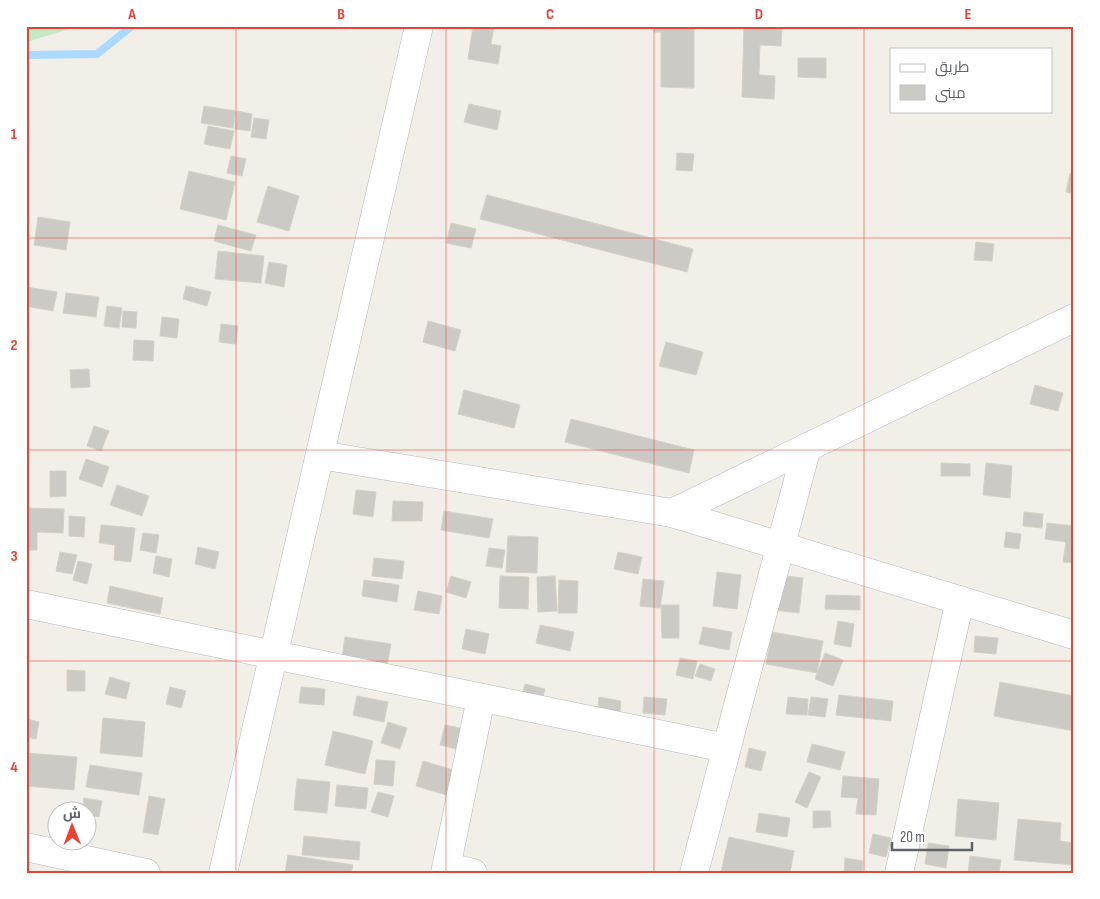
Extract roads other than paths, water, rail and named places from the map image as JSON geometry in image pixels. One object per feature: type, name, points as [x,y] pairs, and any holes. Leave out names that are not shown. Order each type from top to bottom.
[{"type":"street","points":[[223,873],[419,26]]},
{"type":"street","points":[[672,513],[1074,318]]},
{"type":"street","points":[[694,873],[808,447]]},
{"type":"street","points":[[320,455],[672,513],[1074,635]]},
{"type":"street","points":[[899,873],[960,600]]},
{"type":"street","points":[[26,604],[726,748]]},
{"type":"street","points":[[473,873],[446,870],[481,698]]},
{"type":"street","points":[[26,847],[146,873]]},
{"type":"waterway","points":[[26,55],[97,54],[132,26]]}]
